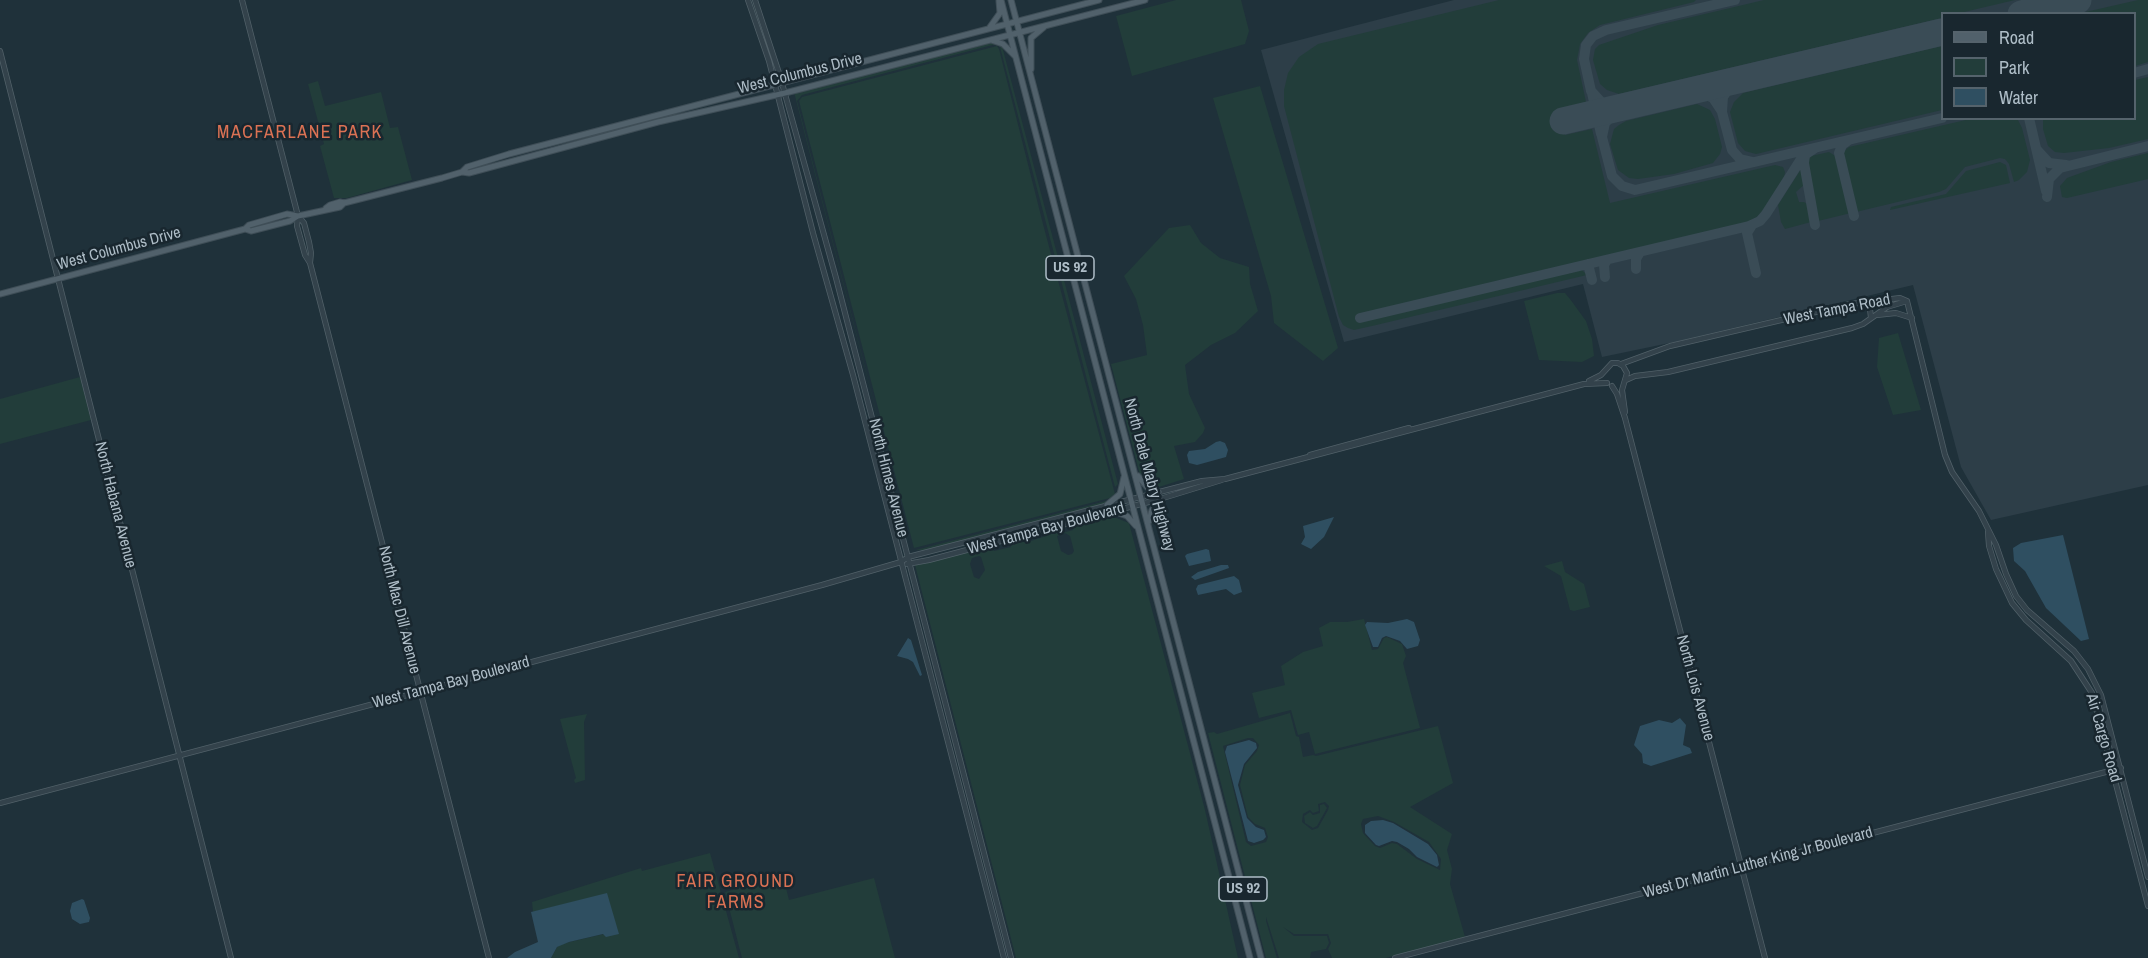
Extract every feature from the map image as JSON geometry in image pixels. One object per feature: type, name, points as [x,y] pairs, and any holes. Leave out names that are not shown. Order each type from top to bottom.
[{"type":"main road","name":"US 92","points":[[1000,0],[1008,24]]},
{"type":"main road","points":[[989,28],[1000,14],[1000,0]]},
{"type":"main road","name":"North Dale Mabry Highway","points":[[1011,0],[1261,958]]},
{"type":"main road","points":[[1014,13],[1016,0]]},
{"type":"main road","name":"West Columbus Drive","points":[[462,172],[467,167],[509,154],[1099,0]]},
{"type":"main road","name":"West Columbus Drive","points":[[0,294],[245,229],[249,225],[287,214],[298,216],[326,208],[339,207],[344,203],[462,172],[468,173],[658,122],[781,93],[1144,0]]},
{"type":"main road","name":"North Dale Mabry Highway","points":[[1008,24],[1250,958]]},
{"type":"main road","points":[[1032,80],[1031,38],[1036,32],[1051,24]]},
{"type":"main road","points":[[988,40],[1003,44],[1017,57]]},
{"type":"main road","points":[[897,53],[899,63]]},
{"type":"main road","points":[[1078,296],[1088,294]]},
{"type":"main road","points":[[1135,471],[1146,487],[1159,492]]},
{"type":"main road","points":[[1107,505],[1120,495],[1124,476]]},
{"type":"main road","points":[[1149,525],[1152,510],[1160,499]]},
{"type":"main road","points":[[1113,511],[1127,516],[1138,528]]},
{"type":"main road","points":[[1195,747],[1205,745]]},
{"type":"street","name":"North Mac Dill Avenue","points":[[242,0],[298,216],[304,223],[307,233],[312,253],[310,263],[489,958]]},
{"type":"street","name":"North Himes Avenue","points":[[748,0],[776,85],[781,93],[855,353],[1011,958]]},
{"type":"street","name":"North Himes Avenue","points":[[755,0],[782,83],[781,93],[813,233],[848,355],[1004,958]]},
{"type":"street","name":"North Habana Avenue","points":[[0,51],[231,958]]},
{"type":"street","name":"West Tampa Road","points":[[1621,364],[1661,349],[1865,302],[1900,298],[1907,301]]},
{"type":"street","name":"West Tampa Road","points":[[1625,381],[1635,376],[1656,375],[1852,328],[1874,317],[1887,307],[1907,301]]},
{"type":"street","name":"Air Cargo Road","points":[[1907,301],[1945,455],[1952,472],[1979,511],[1996,545],[2011,586],[2022,604],[2074,651],[2095,681],[2106,709],[2148,877]]},
{"type":"street","points":[[1865,302],[1874,317],[1896,313],[1912,318]]},
{"type":"street","points":[[848,355],[855,353]]},
{"type":"street","points":[[1609,364],[1621,364],[1626,370],[1625,381],[1618,386],[1610,384],[1604,378],[1604,372],[1609,364]]},
{"type":"street","name":"West Tampa Bay Boulevard","points":[[1584,384],[1604,372]]},
{"type":"street","name":"North Lois Avenue","points":[[1625,381],[1622,393],[1625,418]]},
{"type":"street","name":"West Tampa Bay Boulevard","points":[[901,562],[910,564],[1143,504],[1225,479],[1584,384],[1610,384]]},
{"type":"street","name":"North Lois Avenue","points":[[1610,384],[1617,394],[1625,418],[1765,958]]},
{"type":"street","name":"West Tampa Bay Boulevard","points":[[0,803],[901,562],[908,557],[1141,496],[1202,481],[1225,479]]},
{"type":"street","points":[[1074,514],[1076,521]]},
{"type":"street","points":[[1060,517],[1062,525]]},
{"type":"street","points":[[1018,529],[1020,536]]},
{"type":"street","name":"Air Cargo Road","points":[[1987,529],[1996,569],[2013,603],[2033,626],[2066,655],[2089,686],[2095,701],[2148,906]]},
{"type":"street","points":[[905,544],[915,552],[927,552]]},
{"type":"street","points":[[956,545],[958,552]]},
{"type":"street","name":"West Dr Martin Luther King Jr Boulevard","points":[[1395,958],[2121,768]]},
{"type":"street","points":[[983,878],[990,875]]},
{"type":"shaded area","points":[[1454,0],[2148,0],[2148,485],[1991,520],[1961,467],[1913,285],[1602,357],[1583,284],[1344,342],[1261,50]]},
{"type":"green space","points":[[1176,0],[1241,0],[1249,31],[1245,44],[1132,76],[1116,16]]},
{"type":"green space","points":[[1499,0],[1696,0],[1600,25],[1588,33],[1580,44],[1577,60],[1586,102],[1559,109],[1565,135],[1592,129],[1610,203],[1775,165],[1783,167],[1784,178],[1763,212],[1747,223],[1358,315],[1360,322],[1582,270],[1587,275],[1354,330],[1348,328],[1343,325],[1339,317],[1284,106],[1284,90],[1288,73],[1299,57],[1318,44]]},
{"type":"green space","points":[[1764,0],[2015,0],[1964,12],[1941,12],[1941,18],[1619,94],[1607,90],[1600,84],[1593,60],[1595,49],[1599,45],[1658,25]]},
{"type":"green space","points":[[2138,0],[2148,0],[2148,62],[2136,66],[2136,12],[2085,12]]},
{"type":"green space","points":[[991,43],[995,44],[802,95],[797,101],[911,548],[794,92]]},
{"type":"green space","points":[[997,45],[1002,46],[1118,484],[1115,487],[1000,47]]},
{"type":"green space","points":[[997,46],[1115,494],[1110,498],[914,548],[799,101],[802,97]]},
{"type":"green space","points":[[1941,46],[1941,110],[1756,154],[1745,151],[1738,143],[1730,112],[1734,102],[1743,93]]},
{"type":"green space","points":[[2148,77],[2148,139],[2109,148],[2064,153],[2055,152],[2048,146],[2043,120],[2136,120],[2136,80]]},
{"type":"green space","points":[[318,81],[325,106],[381,92],[390,128],[398,127],[412,180],[347,198],[334,198],[320,146],[324,144],[308,84]]},
{"type":"green space","points":[[1260,86],[1338,348],[1323,361],[1274,323],[1271,296],[1213,98]]},
{"type":"green space","points":[[1697,104],[1710,110],[1715,119],[1722,147],[1713,163],[1674,174],[1638,179],[1629,178],[1618,170],[1610,144],[1614,129],[1626,121]]},
{"type":"green space","points":[[1966,120],[2018,120],[2030,160],[2027,172],[2014,182],[2009,164],[2005,159],[2000,158],[1965,167],[1946,189],[1939,192],[1856,212],[1843,157],[1844,151],[1849,147]]},
{"type":"green space","points":[[1829,152],[1837,157],[1851,213],[1818,221],[1807,164],[1811,156]]},
{"type":"green space","points":[[2148,153],[2148,179],[2067,198],[2062,197],[2060,186],[2067,178],[2111,162]]},
{"type":"green space","points":[[2000,162],[2006,165],[2010,183],[1890,210],[1891,207],[1946,194],[1966,171]]},
{"type":"green space","points":[[1801,169],[1805,184],[1796,192],[1799,202],[1807,204],[1811,222],[1785,229],[1781,222],[1778,205]]},
{"type":"green space","points":[[1190,225],[1201,243],[1220,258],[1249,267],[1250,284],[1258,311],[1235,333],[1211,345],[1185,365],[1189,394],[1205,428],[1195,442],[1174,446],[1184,479],[1159,487],[1150,486],[1140,475],[1111,364],[1147,355],[1143,325],[1136,299],[1124,276],[1169,228]]},
{"type":"green space","points":[[1565,293],[1586,321],[1592,339],[1594,356],[1582,362],[1539,360],[1524,301]]},
{"type":"green space","points":[[1898,333],[1921,410],[1893,415],[1877,367],[1879,338]]},
{"type":"green space","points":[[80,377],[91,420],[0,444],[0,399]]},
{"type":"green space","points":[[1106,501],[1107,503],[927,550],[916,550]]},
{"type":"green space","points":[[1110,514],[1129,523],[1205,810],[1238,958],[1016,958],[915,565],[991,546],[994,551],[1011,547],[1011,541],[1022,538],[1025,543],[1043,537],[1043,532],[1055,529],[1058,534],[1073,530],[1074,527],[1071,525]],"holes":[[[1065,533],[1070,536],[1074,551],[1068,555],[1061,551],[1057,536]],[[979,556],[985,570],[979,579],[974,577],[970,564],[972,558]]]},
{"type":"green space","points":[[1562,561],[1565,572],[1584,584],[1590,607],[1570,610],[1561,576],[1544,566]]},
{"type":"green space","points":[[1364,619],[1372,650],[1378,649],[1387,637],[1402,644],[1406,656],[1403,663],[1420,728],[1315,754],[1309,732],[1298,735],[1291,710],[1259,718],[1252,693],[1285,685],[1281,666],[1303,652],[1323,646],[1319,628],[1330,622]]},
{"type":"green space","points":[[1290,713],[1296,736],[1299,737],[1303,757],[1316,756],[1438,726],[1453,783],[1410,807],[1452,834],[1447,850],[1452,869],[1450,884],[1465,937],[1386,958],[1332,958],[1328,949],[1331,943],[1328,934],[1294,934],[1283,927],[1294,936],[1327,936],[1329,943],[1326,949],[1311,952],[1310,958],[1279,958],[1266,917],[1277,958],[1266,958],[1208,733],[1217,734]],"holes":[[[1253,738],[1259,745],[1257,751],[1245,765],[1240,785],[1248,817],[1255,824],[1265,828],[1268,837],[1266,842],[1251,846],[1246,842],[1223,746]],[[1325,802],[1329,806],[1318,828],[1312,830],[1302,822],[1303,814],[1310,810],[1313,813],[1319,811],[1318,804]],[[1378,816],[1394,822],[1429,842],[1441,859],[1440,870],[1417,859],[1397,844],[1392,843],[1380,848],[1375,846],[1363,833],[1361,824],[1363,819]]]},
{"type":"green space","points":[[587,714],[584,722],[585,780],[575,783],[576,778],[560,719]]},
{"type":"green space","points":[[1324,804],[1327,808],[1317,826],[1313,828],[1305,823],[1304,816],[1310,812],[1313,815],[1320,813],[1320,805]]},
{"type":"green space","points":[[710,853],[739,958],[551,958],[561,944],[604,934],[607,894],[533,912],[532,902],[641,868],[642,871]]},
{"type":"green space","points":[[783,876],[789,900],[874,878],[895,958],[742,958],[725,892]]},
{"type":"water","points":[[1220,441],[1225,443],[1228,450],[1226,457],[1197,465],[1189,463],[1187,455],[1189,451],[1205,449]]},
{"type":"water","points":[[1334,517],[1324,537],[1311,549],[1301,544],[1305,537],[1303,526]]},
{"type":"water","points":[[2063,535],[2089,639],[2081,641],[2046,608],[2025,571],[2014,561],[2013,548],[2021,543]]},
{"type":"water","points":[[1209,550],[1211,561],[1189,566],[1185,556],[1187,554]]},
{"type":"water","points":[[1228,565],[1229,568],[1195,580],[1191,577],[1198,572]]},
{"type":"water","points":[[1234,576],[1239,580],[1242,592],[1234,595],[1226,589],[1198,595],[1196,589],[1198,585]]},
{"type":"water","points":[[1407,619],[1414,622],[1420,640],[1418,646],[1407,649],[1400,641],[1386,636],[1382,638],[1378,647],[1373,647],[1365,625],[1367,622],[1388,623]]},
{"type":"water","points":[[908,638],[911,640],[922,675],[920,676],[913,662],[897,656]]},
{"type":"water","points":[[1680,718],[1686,725],[1683,745],[1690,748],[1692,753],[1651,766],[1643,763],[1642,754],[1634,745],[1640,726],[1659,720],[1672,723]]},
{"type":"water","points":[[1249,740],[1256,743],[1257,748],[1244,764],[1238,785],[1247,818],[1256,827],[1264,830],[1266,837],[1254,843],[1248,841],[1225,752],[1227,746]]},
{"type":"water","points":[[1383,820],[1393,823],[1428,844],[1437,855],[1439,865],[1437,867],[1417,857],[1397,842],[1376,845],[1365,833],[1365,825],[1371,821]]},
{"type":"water","points":[[607,893],[619,934],[606,937],[603,934],[569,942],[557,947],[551,958],[507,958],[538,942],[531,912]]},
{"type":"water","points":[[82,899],[90,918],[89,922],[80,924],[72,919],[70,911],[72,903]]},
{"type":"taxiway","points":[[1619,108],[1602,103],[1591,91],[1584,59],[1586,45],[1593,36],[1606,30],[1735,0]]},
{"type":"taxiway","points":[[2019,12],[2032,0]]},
{"type":"taxiway","points":[[2039,0],[2042,12]]},
{"type":"taxiway","points":[[2054,12],[2062,6],[2082,0]]},
{"type":"taxiway","points":[[2136,72],[2148,69]]},
{"type":"taxiway","points":[[1753,162],[1740,159],[1732,150],[1722,112],[1723,97],[1737,82],[1779,71]]},
{"type":"taxiway","points":[[1653,101],[1699,92],[1713,98],[1721,110]]},
{"type":"taxiway","points":[[1592,93],[1601,134]]},
{"type":"taxiway","points":[[1619,108],[1605,123],[1602,137],[1612,176],[1622,186],[1635,190],[1941,118]]},
{"type":"taxiway","points":[[2029,120],[2046,191]]},
{"type":"taxiway","points":[[1849,140],[1842,145],[1839,153],[1854,216]]},
{"type":"taxiway","points":[[2047,197],[2049,179],[2060,168],[2148,146]]},
{"type":"taxiway","points":[[1360,318],[1749,226],[1760,221],[1766,214],[1803,156],[1815,148]]},
{"type":"taxiway","points":[[2037,150],[2049,163],[2066,165]]},
{"type":"taxiway","points":[[1805,154],[1804,163],[1815,225]]},
{"type":"taxiway","points":[[1752,225],[1747,233],[1756,273]]},
{"type":"taxiway","points":[[1636,269],[1636,259],[1640,252]]},
{"type":"taxiway","points":[[1605,277],[1604,265],[1607,260]]},
{"type":"taxiway","points":[[1588,264],[1592,280]]},
{"type":"runway","points":[[2029,12],[2078,0]]},
{"type":"runway","points":[[1563,121],[1941,32]]},
{"type":"district","name":"MACFARLANE PARK","points":[[300,133]]},
{"type":"district","name":"FAIR GROUND FARMS","points":[[736,892]]}]
